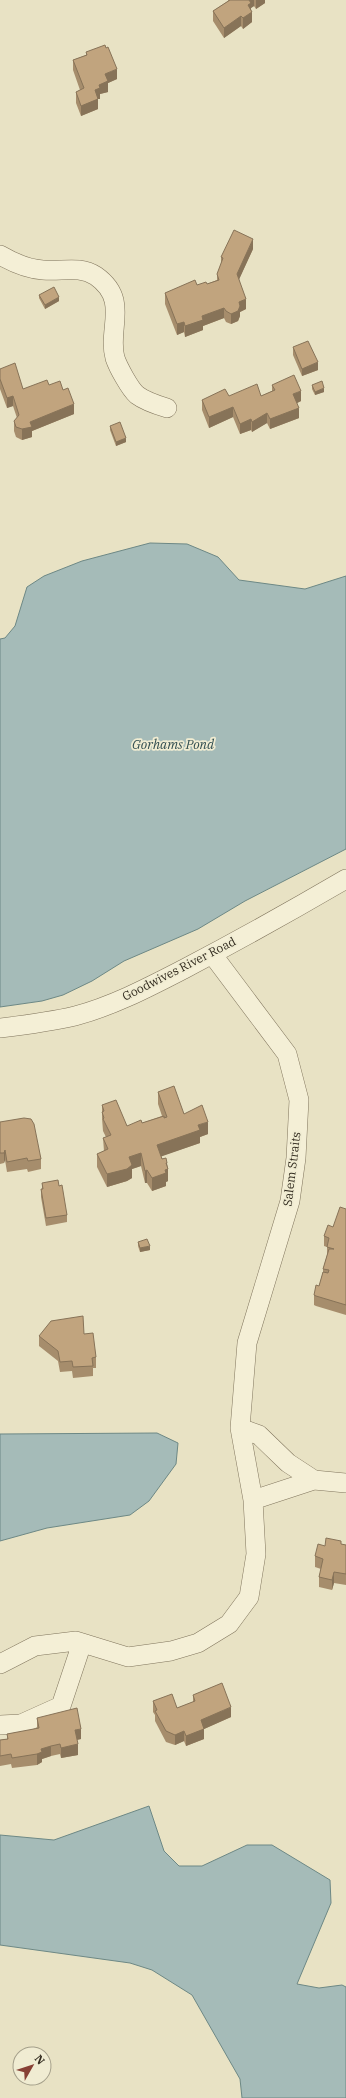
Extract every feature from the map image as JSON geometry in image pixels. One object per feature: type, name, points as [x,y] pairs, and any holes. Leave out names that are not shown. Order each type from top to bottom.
[{"type":"street","points":[[0,255],[35,269],[76,269],[97,277],[110,292],[115,303],[115,358],[126,380],[136,394],[167,408]]},
{"type":"street","name":"Goodwives River Road","points":[[0,1028],[27,1025],[75,1016],[105,1006],[156,983],[212,954],[346,879]]},
{"type":"street","name":"Salem Straits","points":[[0,1664],[35,1646],[76,1641],[128,1657],[171,1652],[198,1643],[230,1624],[249,1597],[256,1554],[253,1500],[240,1428],[247,1343],[290,1201],[296,1158],[299,1100],[287,1054],[212,954]]},
{"type":"street","points":[[240,1428],[259,1435],[288,1463],[314,1480]]},
{"type":"street","points":[[253,1500],[314,1480],[346,1483]]},
{"type":"street","points":[[0,1725],[21,1724],[61,1706],[82,1643]]},
{"type":"water","name":"Gorhams Pond","points":[[150,543],[187,544],[218,557],[239,580],[305,589],[346,576],[346,849],[245,901],[198,929],[124,961],[92,981],[63,995],[42,1001],[0,1007],[0,639],[5,638],[15,626],[27,587],[44,576],[82,561]]},
{"type":"water","points":[[157,1433],[178,1443],[176,1464],[149,1501],[130,1515],[47,1528],[0,1541],[0,1434]]},
{"type":"water","points":[[149,1806],[164,1851],[179,1866],[202,1866],[247,1845],[272,1845],[330,1880],[331,1903],[297,1984],[319,1988],[342,1985],[346,1987],[346,2098],[242,2098],[240,2079],[192,1995],[152,1970],[130,1963],[0,1945],[0,1835],[54,1840]]},
{"type":"building","points":[[230,0],[249,0],[251,3],[248,5],[252,12],[243,18],[241,16],[224,28],[213,11]]},
{"type":"building","points":[[105,45],[106,48],[108,47],[117,69],[105,74],[108,81],[99,85],[100,88],[95,90],[98,99],[81,106],[76,92],[84,88],[73,60],[87,55],[86,52]]},
{"type":"building","points":[[234,230],[253,239],[237,274],[246,299],[239,302],[240,306],[238,311],[231,314],[224,308],[202,316],[203,320],[185,326],[184,322],[177,324],[165,293],[195,280],[197,285],[206,282],[207,284],[219,280],[217,274],[223,258],[221,257]]},
{"type":"building","points":[[54,287],[59,297],[45,305],[39,295]]},
{"type":"building","points":[[308,341],[318,362],[302,369],[293,347]]},
{"type":"building","points":[[15,363],[23,389],[47,380],[49,385],[60,381],[63,390],[68,388],[74,404],[30,422],[32,427],[22,429],[16,427],[14,421],[19,415],[13,396],[7,398],[0,379],[0,369]]},
{"type":"building","points":[[294,375],[301,391],[293,394],[299,408],[270,419],[267,413],[252,422],[251,419],[240,424],[233,407],[209,417],[202,400],[225,389],[229,396],[257,384],[261,396],[275,390],[272,385]]},
{"type":"building","points":[[322,381],[324,388],[315,392],[312,385]]},
{"type":"building","points":[[120,422],[126,438],[116,442],[110,426]]},
{"type":"building","points":[[174,1086],[184,1114],[202,1105],[208,1122],[198,1125],[200,1130],[157,1145],[162,1159],[166,1158],[168,1169],[165,1170],[166,1173],[152,1178],[147,1170],[145,1171],[141,1153],[129,1157],[132,1165],[127,1169],[107,1174],[97,1154],[108,1149],[103,1138],[111,1135],[103,1119],[102,1112],[104,1111],[102,1105],[116,1100],[127,1126],[141,1120],[142,1123],[164,1116],[164,1118],[167,1117],[158,1092]]},
{"type":"building","points":[[24,1118],[31,1119],[34,1124],[41,1159],[28,1161],[27,1158],[7,1162],[5,1150],[4,1153],[0,1153],[0,1122]]},
{"type":"building","points":[[58,1180],[59,1186],[62,1185],[67,1215],[46,1218],[41,1189],[43,1189],[42,1183]]},
{"type":"building","points":[[340,1207],[346,1209],[346,1305],[314,1295],[316,1285],[319,1286],[323,1272],[328,1273],[329,1270],[323,1269],[329,1249],[334,1249],[327,1247],[329,1238],[324,1236],[328,1225],[333,1227]]},
{"type":"building","points":[[147,1239],[150,1246],[140,1248],[138,1242]]},
{"type":"building","points":[[83,1316],[84,1334],[93,1333],[96,1357],[92,1358],[93,1366],[73,1367],[72,1361],[60,1362],[58,1351],[39,1336],[51,1321]]},
{"type":"building","points":[[326,1538],[341,1541],[341,1544],[346,1545],[346,1574],[334,1572],[332,1580],[319,1577],[323,1559],[315,1556],[318,1544],[325,1546]]},
{"type":"building","points":[[222,1683],[231,1707],[201,1720],[204,1729],[186,1736],[184,1731],[175,1735],[166,1731],[155,1711],[157,1710],[153,1701],[172,1694],[177,1708],[195,1701],[193,1695]]},
{"type":"building","points":[[77,1708],[81,1729],[75,1730],[78,1744],[61,1748],[60,1744],[41,1749],[42,1752],[37,1754],[12,1758],[11,1754],[0,1756],[0,1740],[8,1739],[7,1734],[39,1728],[37,1718]]}]
